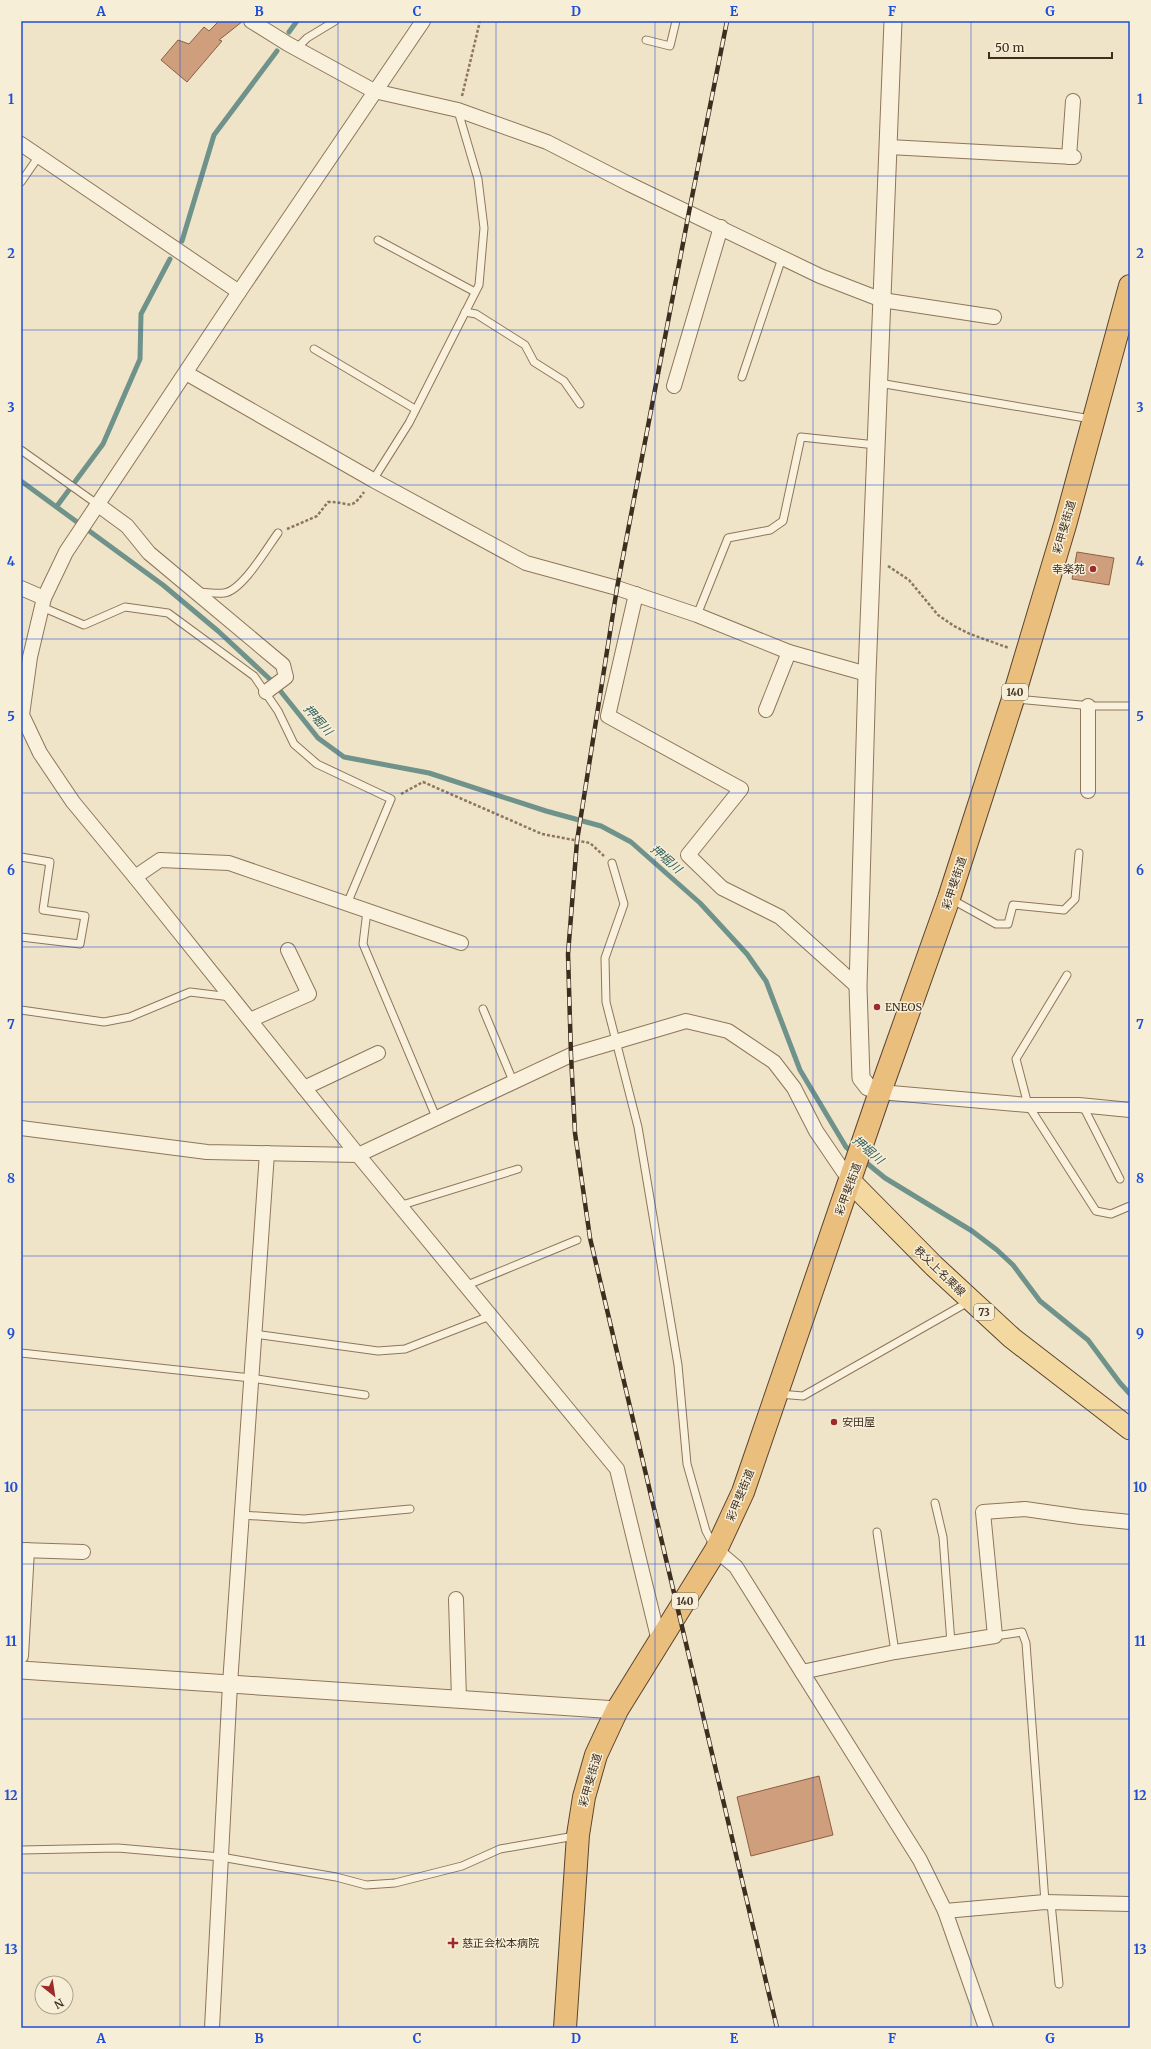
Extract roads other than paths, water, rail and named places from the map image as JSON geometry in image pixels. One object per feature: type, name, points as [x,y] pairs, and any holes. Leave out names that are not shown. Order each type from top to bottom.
[{"type":"highway","name":"彩甲斐街道","points":[[565,2028],[578,1835],[584,1797],[596,1755],[617,1710],[716,1550],[743,1492],[854,1172],[880,1092],[949,898],[1013,699],[1094,420],[1130,286]]},
{"type":"main road","name":"秩父上名栗線","points":[[854,1172],[934,1266],[1012,1338],[1130,1429]]},
{"type":"street","points":[[251,21],[296,49],[374,91],[458,110],[547,142],[820,276],[882,300],[994,317]]},
{"type":"street","points":[[422,21],[66,552],[43,603],[30,657],[22,718],[40,753],[73,802],[399,1206],[618,1469],[659,1641]]},
{"type":"street","points":[[893,21],[889,147],[877,383],[867,674],[858,987],[861,1078],[868,1087],[880,1092],[1028,1105],[1083,1106],[1130,1110]]},
{"type":"street","points":[[889,147],[1071,157],[1073,101]]},
{"type":"street","points":[[21,144],[239,292]]},
{"type":"street","points":[[674,386],[721,228]]},
{"type":"street","points":[[186,373],[373,480],[526,563],[636,594],[697,615],[788,652],[867,674]]},
{"type":"street","points":[[98,504],[127,526],[149,553],[283,665],[286,677],[266,692]]},
{"type":"street","points":[[21,588],[43,603]]},
{"type":"street","points":[[636,594],[608,716],[741,789],[688,855],[722,888],[780,917],[858,987]]},
{"type":"street","points":[[766,710],[788,652]]},
{"type":"street","points":[[1088,706],[1088,790]]},
{"type":"street","points":[[135,877],[160,860],[229,863],[461,943]]},
{"type":"street","points":[[250,1020],[309,994],[288,950]]},
{"type":"street","points":[[21,1128],[207,1152],[358,1155],[571,1054],[686,1022],[728,1031],[774,1062],[794,1088],[816,1131],[854,1172]]},
{"type":"street","points":[[304,1088],[378,1053]]},
{"type":"street","points":[[212,2028],[230,1684],[267,1153]]},
{"type":"street","points":[[802,1672],[895,1652],[995,1636],[983,1512],[1025,1509],[1130,1522]]},
{"type":"street","points":[[21,1656],[24,1550],[83,1552]]},
{"type":"street","points":[[716,1550],[736,1567],[920,1860],[945,1911],[986,2028]]},
{"type":"street","points":[[456,1599],[459,1699]]},
{"type":"street","points":[[21,1670],[617,1710]]},
{"type":"street","points":[[945,1911],[1048,1903],[1130,1904]]},
{"type":"lane","points":[[296,49],[307,38],[335,21]]},
{"type":"lane","points":[[646,40],[670,46],[676,21]]},
{"type":"lane","points":[[373,480],[409,423],[415,408],[479,285],[484,228],[478,179],[458,110]]},
{"type":"lane","points":[[21,182],[39,156]]},
{"type":"lane","points":[[378,240],[475,292]]},
{"type":"lane","points":[[742,377],[782,258]]},
{"type":"lane","points":[[465,312],[476,314],[525,345],[534,362],[564,381],[580,404]]},
{"type":"lane","points":[[314,349],[415,408]]},
{"type":"lane","points":[[877,383],[1094,420]]},
{"type":"lane","points":[[697,615],[728,538],[770,530],[783,521],[802,437],[876,445]]},
{"type":"lane","points":[[21,450],[98,504]]},
{"type":"lane","points":[[195,591],[225,593],[234,588],[243,581],[278,533]]},
{"type":"lane","points":[[43,603],[84,625],[125,607],[168,613],[254,676],[278,711],[294,744],[317,764],[391,799],[346,904]]},
{"type":"lane","points":[[1013,699],[1088,706],[1130,706]]},
{"type":"lane","points":[[949,898],[996,924],[1008,924],[1014,905],[1064,910],[1075,899],[1079,853]]},
{"type":"lane","points":[[21,857],[50,862],[43,910],[85,916],[80,944],[21,937]]},
{"type":"lane","points":[[612,864],[624,904],[604,958],[606,1002],[618,1042],[638,1127],[678,1365],[687,1464],[706,1531],[716,1550]]},
{"type":"lane","points":[[367,911],[363,944],[436,1117]]},
{"type":"lane","points":[[1068,975],[1016,1059],[1028,1105],[1096,1211],[1111,1214],[1130,1206]]},
{"type":"lane","points":[[21,1010],[104,1022],[130,1017],[190,992],[231,997]]},
{"type":"lane","points":[[483,1009],[513,1081]]},
{"type":"lane","points":[[1083,1106],[1120,1179]]},
{"type":"lane","points":[[399,1206],[518,1169]]},
{"type":"lane","points":[[465,1286],[577,1240]]},
{"type":"lane","points":[[777,1394],[803,1396],[972,1300]]},
{"type":"lane","points":[[254,1334],[378,1351],[405,1349],[490,1316]]},
{"type":"lane","points":[[21,1353],[251,1378],[365,1396]]},
{"type":"lane","points":[[935,1503],[943,1537],[951,1643]]},
{"type":"lane","points":[[241,1515],[304,1518],[410,1509]]},
{"type":"lane","points":[[877,1532],[895,1652]]},
{"type":"lane","points":[[995,1636],[1022,1632],[1026,1643],[1048,1903],[1059,1984]]},
{"type":"lane","points":[[21,1850],[118,1848],[221,1857],[336,1877],[366,1885],[396,1883],[462,1866],[500,1849],[578,1835]]},
{"type":"waterway","points":[[289,32],[297,21]]},
{"type":"waterway","points":[[182,241],[214,135],[277,51]]},
{"type":"waterway","points":[[57,506],[103,444],[140,359],[141,314],[170,259]]},
{"type":"waterway","name":"押堀川","points":[[21,481],[163,585],[218,631],[274,683],[318,738],[344,757],[429,773],[546,811],[601,826],[631,842],[700,903],[747,954],[766,981],[800,1070],[846,1147],[853,1153]]},
{"type":"waterway","name":"押堀川","points":[[863,1160],[885,1178],[972,1231],[997,1250],[1013,1265],[1040,1301],[1088,1340],[1130,1394]]},
{"type":"railway","points":[[727,21],[617,588],[577,841],[568,954],[575,1133],[590,1238],[777,2028]]},
{"type":"place","name":"幸楽苑","points":[[1093,569]]},
{"type":"place","name":"ENEOS","points":[[877,1007]]},
{"type":"place","name":"安田屋","points":[[834,1422]]},
{"type":"place","name":"慈正会松本病院","points":[[453,1943]]}]
